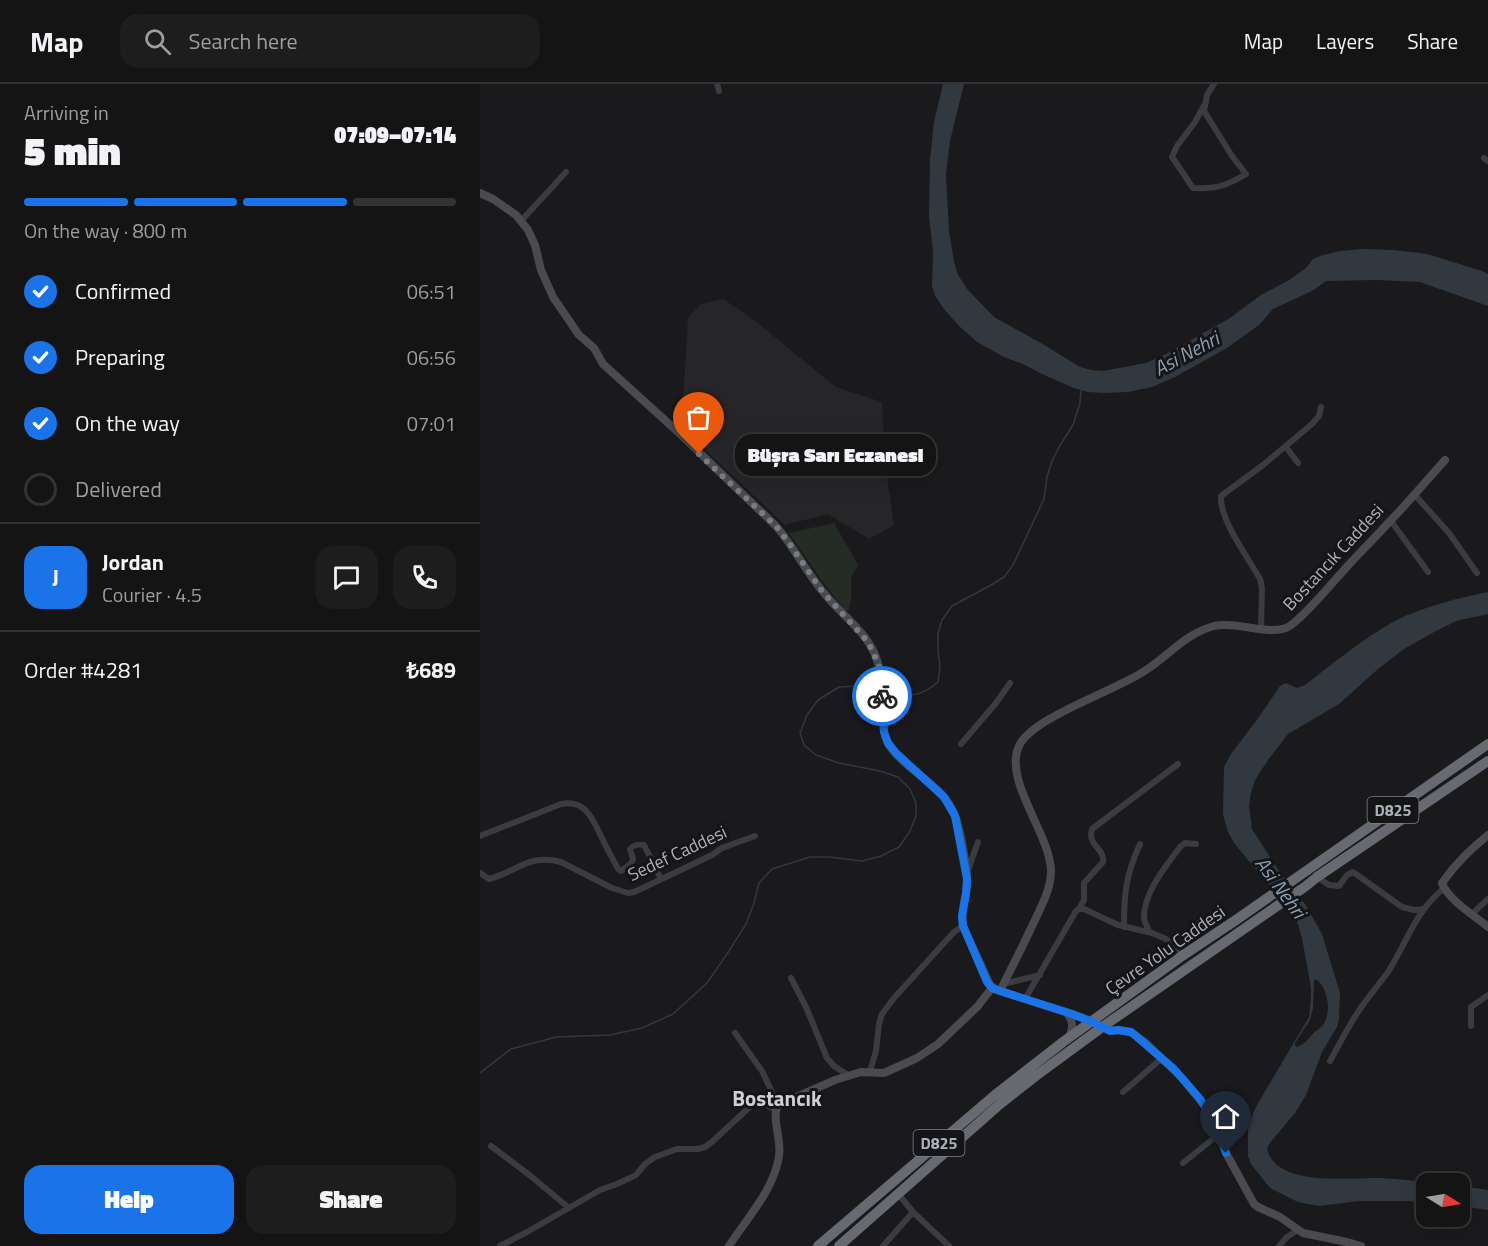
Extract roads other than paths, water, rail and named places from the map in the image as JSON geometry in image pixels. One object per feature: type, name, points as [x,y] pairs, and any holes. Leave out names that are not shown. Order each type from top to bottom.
[{"type":"highway","name":"Çevre Yolu Caddesi","points":[[818,1246],[995,1095],[1069,1038],[1096,1024],[1302,881],[1488,744]]},
{"type":"highway","name":"Çevre Yolu Caddesi","points":[[1302,881],[1317,877],[1488,761]]},
{"type":"highway","name":"Çevre Yolu Caddesi","points":[[839,1246],[1000,1104],[1071,1049],[1096,1024],[1182,956],[1239,925]]},
{"type":"street","points":[[1206,102],[1172,157],[1193,188],[1212,189],[1230,184],[1246,174],[1204,111],[1206,102],[1207,95],[1214,84]]},
{"type":"street","points":[[521,221],[566,172]]},
{"type":"street","points":[[480,193],[493,199],[521,221],[532,237],[553,297],[579,335],[594,348],[603,364],[776,526],[822,591],[868,642],[879,665],[885,738],[896,753],[949,803],[957,821],[966,874],[963,926],[987,982],[1110,1031],[1131,1032],[1174,1069],[1200,1099],[1211,1115],[1226,1153],[1254,1204],[1280,1216],[1298,1230],[1309,1235],[1361,1246]]},
{"type":"street","points":[[1261,628],[1262,588],[1260,579],[1227,520],[1221,498],[1312,424],[1319,416],[1321,407]]},
{"type":"street","points":[[1286,447],[1298,463]]},
{"type":"street","name":"Bostancık Caddesi","points":[[777,1108],[823,1084],[861,1072],[888,1072],[933,1048],[998,987],[1041,907],[1051,872],[1048,852],[1025,799],[1017,773],[1017,752],[1022,741],[1038,726],[1072,707],[1137,677],[1196,633],[1219,626],[1279,629],[1293,624],[1391,521],[1445,460]]},
{"type":"street","points":[[1414,494],[1449,533],[1477,573]]},
{"type":"street","points":[[1391,521],[1428,572]]},
{"type":"street","points":[[961,744],[1010,683]]},
{"type":"street","points":[[1025,999],[1084,900],[1084,883],[1104,859],[1092,842],[1092,830],[1179,764]]},
{"type":"street","points":[[480,836],[569,802],[589,813],[618,869],[621,871],[631,864],[633,859],[630,849],[641,844],[661,879]]},
{"type":"street","points":[[1488,835],[1465,855],[1442,883],[1451,898],[1488,927]]},
{"type":"street","name":"Sedef Caddesi","points":[[480,873],[489,879],[541,859],[561,862],[612,888],[634,892],[722,848],[755,836]]},
{"type":"street","points":[[966,874],[978,842]]},
{"type":"street","points":[[1149,932],[1144,920],[1154,885],[1180,847],[1185,843],[1196,843]]},
{"type":"street","points":[[1124,927],[1124,894],[1130,868],[1140,844]]},
{"type":"street","points":[[1317,877],[1329,885],[1339,886],[1347,875],[1353,872],[1402,907],[1414,910],[1423,909]]},
{"type":"street","points":[[1330,1061],[1361,1007],[1388,971],[1423,909],[1444,888]]},
{"type":"street","points":[[1472,914],[1488,899]]},
{"type":"street","points":[[1079,909],[1084,909],[1124,927],[1149,932],[1166,939],[1182,956]]},
{"type":"street","points":[[870,1071],[882,1014],[954,932],[963,926]]},
{"type":"street","points":[[998,987],[1040,975]]},
{"type":"street","points":[[791,978],[827,1058],[848,1076]]},
{"type":"street","points":[[1471,1026],[1471,1007],[1488,995]]},
{"type":"street","points":[[1066,1012],[1071,1018],[1073,1028],[1069,1038]]},
{"type":"street","points":[[729,1246],[762,1199],[778,1162],[780,1148],[777,1108],[762,1071],[735,1033]]},
{"type":"street","points":[[1123,1092],[1162,1058]]},
{"type":"street","points":[[500,1246],[600,1190],[636,1175],[655,1157],[677,1149],[689,1150],[705,1147],[755,1102],[760,1101],[777,1108]]},
{"type":"street","points":[[1183,1163],[1219,1134]]},
{"type":"street","points":[[491,1146],[568,1208]]},
{"type":"street","points":[[899,1194],[913,1212],[949,1246]]},
{"type":"street","points":[[883,1246],[913,1212]]},
{"type":"street","points":[[1280,1246],[1287,1237],[1298,1230]]},
{"type":"water","name":"Asi Nehri","points":[[943,84],[964,84],[950,141],[946,174],[949,231],[958,275],[968,290],[994,317],[1080,367],[1103,371],[1146,363],[1164,355],[1230,318],[1261,295],[1289,280],[1306,268],[1313,259],[1339,251],[1394,250],[1427,254],[1482,271],[1488,274],[1488,306],[1420,282],[1326,281],[1312,291],[1273,309],[1259,325],[1227,348],[1152,387],[1128,392],[1104,393],[1074,388],[1004,357],[977,342],[959,326],[935,296],[932,286],[933,252],[929,216],[930,160],[934,122]]},
{"type":"water","name":"Asi Nehri","points":[[1488,592],[1488,614],[1456,621],[1404,649],[1339,704],[1288,734],[1255,780],[1251,793],[1249,805],[1252,829],[1281,874],[1305,904],[1322,934],[1340,993],[1337,1027],[1322,1052],[1306,1095],[1267,1149],[1273,1161],[1285,1170],[1299,1175],[1334,1179],[1381,1178],[1416,1181],[1416,1202],[1359,1201],[1319,1206],[1298,1202],[1270,1188],[1251,1164],[1248,1156],[1248,1128],[1257,1105],[1309,1017],[1311,988],[1296,918],[1234,843],[1228,832],[1223,815],[1224,767],[1280,686],[1286,683],[1297,688],[1305,685],[1343,655],[1383,628],[1407,615]],"holes":[[[1314,980],[1321,984],[1328,1001],[1326,1020],[1302,1045],[1297,1047],[1295,1043],[1310,1020]]]},
{"type":"water","points":[[1470,1187],[1488,1190],[1488,1210],[1470,1207]]},
{"type":"waterway","points":[[884,691],[913,695],[925,691],[938,682],[940,667],[938,634],[942,620],[952,606],[1004,577],[1013,565],[1044,499],[1052,461],[1073,425],[1080,403],[1081,389]]},
{"type":"waterway","points":[[480,1073],[511,1049],[556,1037],[610,1035],[642,1028],[673,1014],[707,983],[729,951],[746,924],[759,883],[772,869],[810,857],[862,861],[881,856],[899,847],[910,831],[916,816],[916,803],[910,789],[898,777],[816,755],[804,745],[800,733],[807,715],[818,700],[839,687],[858,686],[879,690]]},
{"type":"place","name":"Büşra Sarı Eczanesi","points":[[699,454]]},
{"type":"district","name":"Bostancık","points":[[777,1098]]}]
